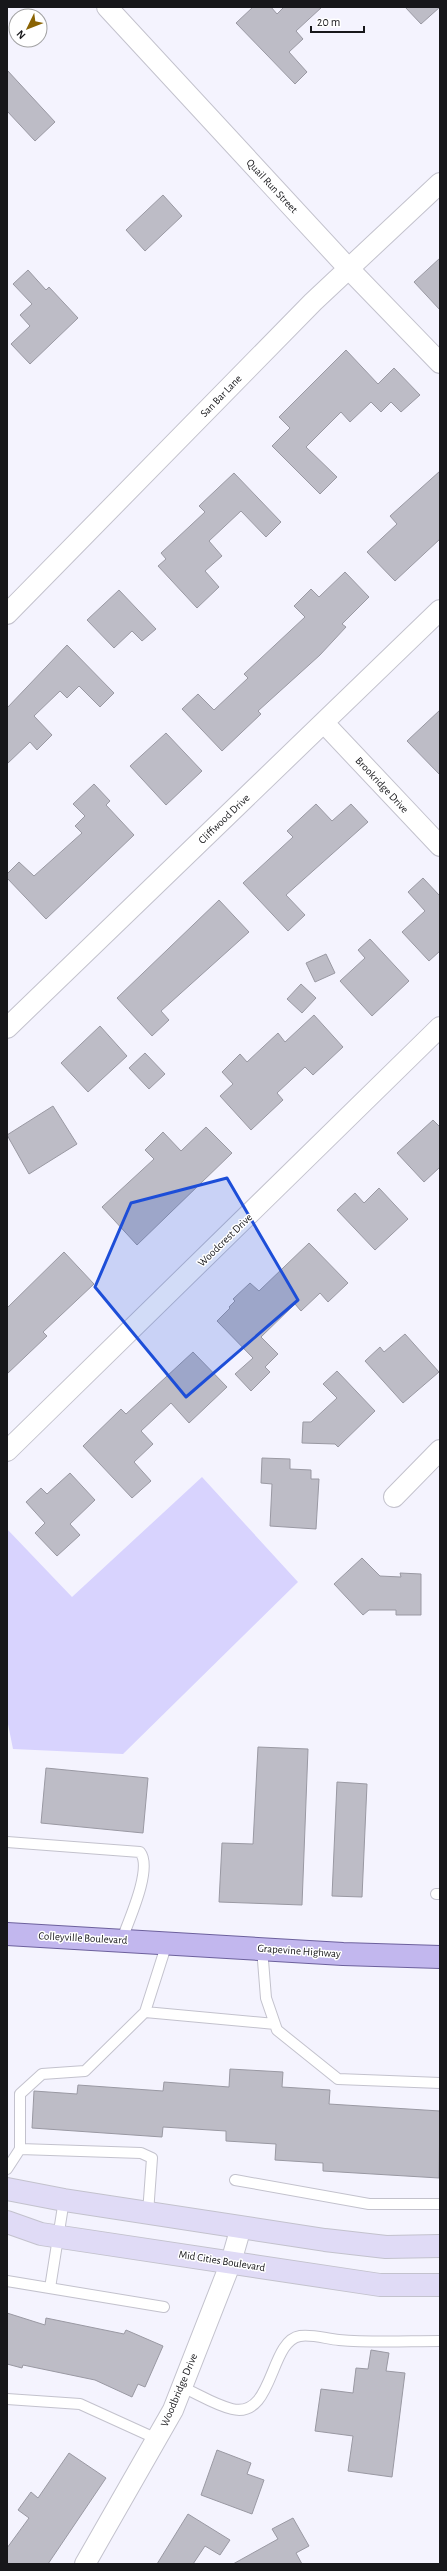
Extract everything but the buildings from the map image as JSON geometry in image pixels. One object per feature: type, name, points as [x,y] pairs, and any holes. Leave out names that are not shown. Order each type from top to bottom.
[{"type":"main road","name":"Colleyville Boulevard","points":[[7,1934],[163,1942]]},
{"type":"main road","name":"Grapevine Highway","points":[[163,1942],[440,1957]]},
{"type":"main road","points":[[7,2189],[64,2200],[148,2213],[386,2247],[440,2246]]},
{"type":"main road","name":"Mid Cities Boulevard","points":[[7,2222],[41,2234],[380,2285],[440,2285]]},
{"type":"street","name":"Quail Run Street","points":[[107,7],[349,270],[440,363]]},
{"type":"street","name":"San Bar Lane","points":[[7,614],[313,302],[349,270],[440,183]]},
{"type":"street","name":"Cliffwood Drive","points":[[7,1028],[440,610]]},
{"type":"street","name":"Brookridge Drive","points":[[324,723],[440,846]]},
{"type":"street","name":"Woodcrest Drive","points":[[7,1451],[440,1027]]},
{"type":"street","points":[[394,1497],[440,1450]]},
{"type":"street","name":"Woodbridge Drive","points":[[85,2564],[173,2410],[231,2262],[241,2227]]},
{"type":"lane","points":[[7,1842],[140,1852],[145,1858],[145,1871],[122,1939]]},
{"type":"lane","points":[[7,2169],[20,2150],[20,2094],[42,2074],[85,2071],[144,2012],[163,1942]]},
{"type":"lane","points":[[262,1948],[266,1998],[277,2030],[338,2079],[440,2083]]},
{"type":"lane","points":[[144,2012],[275,2024]]},
{"type":"lane","points":[[20,2150],[141,2153],[152,2158],[148,2213]]},
{"type":"lane","points":[[235,2180],[369,2204],[440,2204]]},
{"type":"lane","points":[[50,2288],[60,2237],[64,2200]]},
{"type":"lane","points":[[7,2281],[164,2307]]},
{"type":"lane","points":[[182,2387],[233,2410],[245,2408],[256,2402],[264,2393],[284,2346],[292,2339],[300,2336],[340,2340],[440,2341]]},
{"type":"lane","points":[[7,2398],[80,2404],[157,2439]]},
{"type":"highlighted area","points":[[227,1178],[298,1300],[186,1397],[95,1287],[131,1203]]},
{"type":"shaded area","points":[[202,1477],[298,1582],[123,1754],[13,1749],[7,1719],[7,1529],[72,1597]]}]
